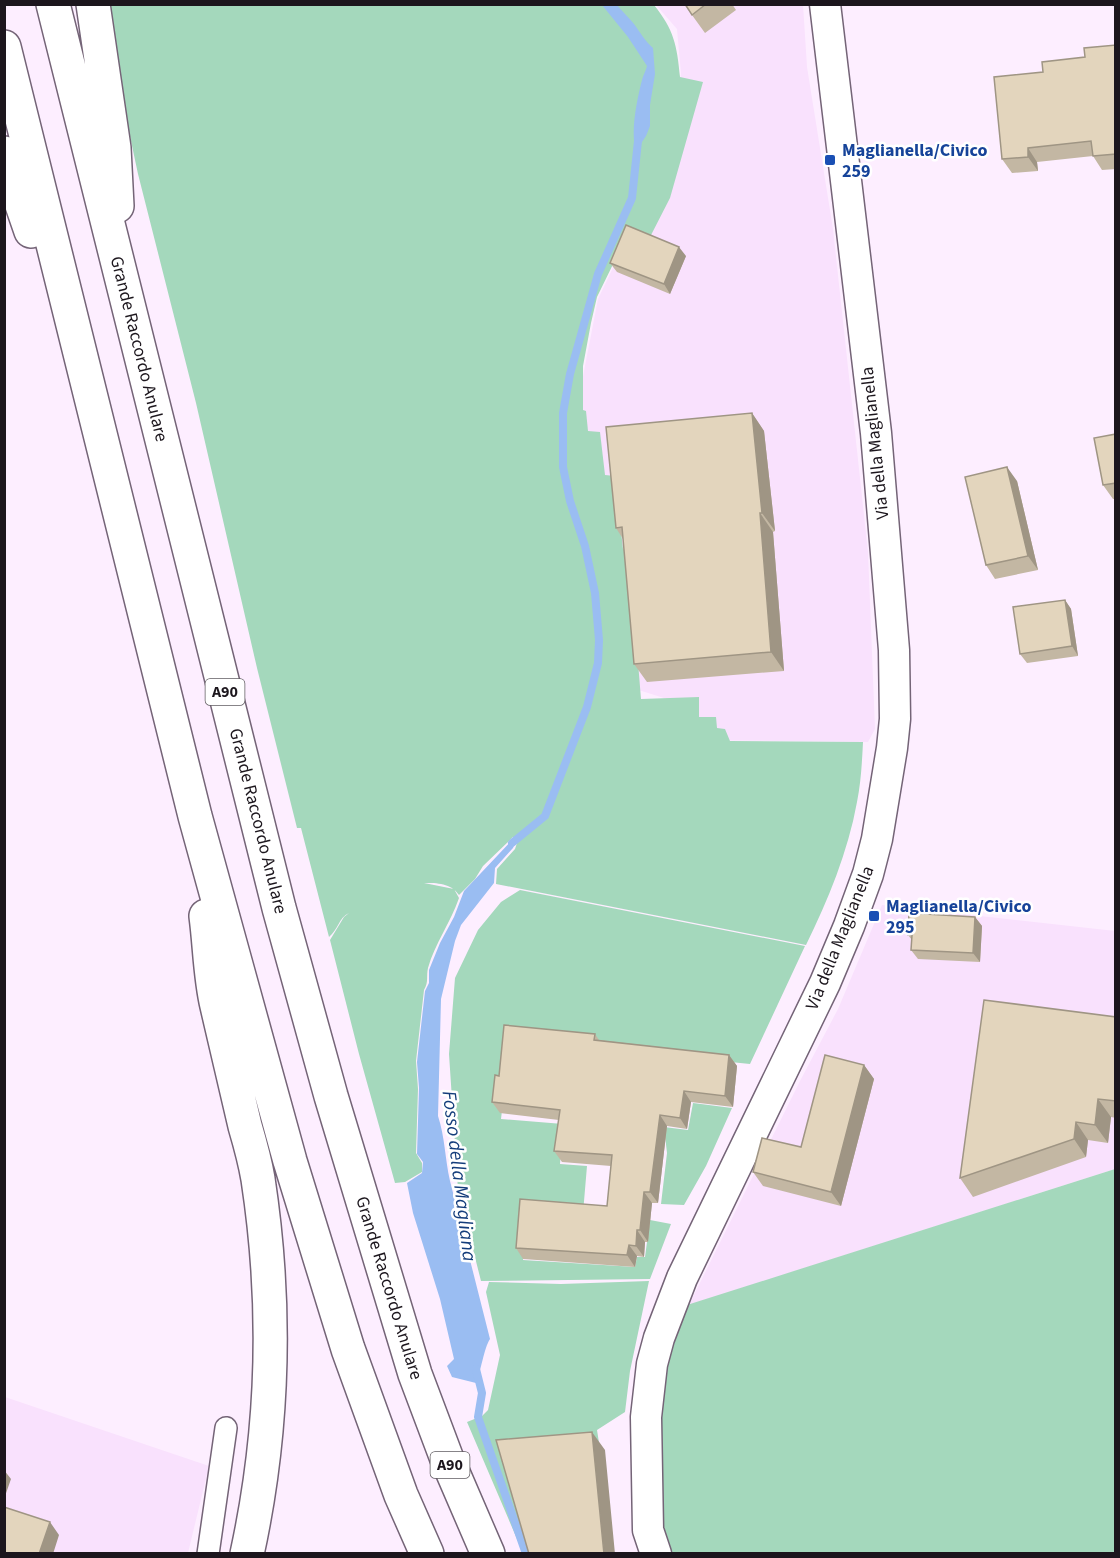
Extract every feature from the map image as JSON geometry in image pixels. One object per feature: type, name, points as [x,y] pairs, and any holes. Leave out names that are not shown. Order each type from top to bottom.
[{"type":"highway","name":"Grande Raccordo Anulare","points":[[53,4],[279,908],[331,1096],[415,1374],[447,1459],[489,1554]]},
{"type":"highway","points":[[93,4],[114,148],[117,200],[114,249]]},
{"type":"highway","points":[[4,47],[195,816],[294,1171],[326,1280],[366,1398],[401,1495],[427,1554]]},
{"type":"highway","points":[[4,153],[27,220],[67,301]]},
{"type":"highway","points":[[195,816],[216,1003],[257,1176],[268,1251],[271,1304],[270,1376],[263,1457],[256,1511],[247,1554]]},
{"type":"main road","name":"Via della Maglianella","points":[[651,1546],[647,1400],[652,1364],[659,1338],[687,1268],[825,983],[849,926],[868,874],[877,839],[892,748],[895,719],[894,650],[876,433],[825,4]]},
{"type":"street","points":[[208,1554],[226,1428]]},
{"type":"shaded area","points":[[656,5],[803,5],[807,67],[833,229],[868,552],[875,729],[868,742],[698,740],[667,699],[626,686],[596,454],[578,402],[598,299],[641,209],[675,120],[681,74],[677,29]]},
{"type":"shaded area","points":[[882,905],[1115,931],[1115,1169],[689,1305],[838,1009]]},
{"type":"shaded area","points":[[5,1397],[209,1466],[188,1553],[5,1554]]},
{"type":"green space","points":[[108,5],[654,5],[666,22],[673,38],[680,77],[703,82],[670,198],[649,239],[620,250],[597,297],[583,366],[583,410],[586,411],[588,431],[600,432],[605,475],[615,476],[623,549],[629,552],[641,699],[699,697],[699,717],[716,717],[717,728],[725,729],[730,741],[863,742],[853,821],[843,857],[806,945],[496,884],[497,869],[515,849],[519,837],[513,837],[483,866],[475,879],[459,895],[455,890],[459,898],[428,968],[416,1061],[418,1089],[416,1153],[422,1163],[422,1172],[405,1182],[395,1183],[330,940],[349,913],[343,917],[329,937],[301,828],[297,828],[257,668],[196,403],[138,174],[118,80]],"holes":[[[424,883],[443,884],[453,889]]]},
{"type":"green space","points":[[520,890],[805,946],[750,1064],[613,1050],[511,1034],[501,1119],[563,1124],[560,1164],[587,1166],[583,1213],[528,1209],[523,1260],[635,1267],[637,1257],[645,1257],[650,1220],[671,1224],[650,1279],[481,1281],[458,1190],[449,1054],[455,978],[478,930],[501,902]]},
{"type":"green space","points":[[693,1103],[732,1108],[706,1166],[684,1205],[661,1204],[667,1153],[664,1127],[688,1130]]},
{"type":"green space","points":[[1115,1169],[1115,1553],[661,1554],[647,1501],[668,1311]]},
{"type":"green space","points":[[649,1281],[630,1371],[625,1412],[597,1430],[600,1449],[535,1553],[523,1553],[467,1422],[482,1416],[488,1410],[500,1355],[486,1292],[489,1282],[561,1284]]},
{"type":"water","points":[[602,5],[617,5],[653,48],[655,74],[650,105],[650,126],[636,151],[635,116],[642,78],[647,66],[628,37]]},
{"type":"water","points":[[518,837],[513,848],[495,868],[494,883],[461,925],[441,999],[438,1116],[450,1181],[490,1339],[476,1383],[452,1377],[447,1366],[454,1359],[440,1299],[413,1213],[407,1183],[422,1173],[423,1162],[417,1154],[419,1088],[417,1062],[429,970],[464,891],[514,838]]},
{"type":"building","points":[[685,4],[706,4],[692,15]]},
{"type":"building","points":[[1116,45],[1116,154],[1093,156],[1091,141],[1028,148],[1028,157],[1002,159],[994,77],[1043,72],[1042,62],[1085,57],[1084,48]]},
{"type":"building","points":[[626,225],[679,247],[664,284],[610,263]]},
{"type":"building","points":[[752,413],[762,513],[760,513],[771,652],[634,664],[622,527],[616,528],[606,427]]},
{"type":"building","points":[[1116,434],[1116,483],[1103,485],[1094,438]]},
{"type":"building","points":[[1007,467],[1028,556],[986,565],[965,477]]},
{"type":"building","points":[[1065,600],[1072,646],[1020,654],[1013,607]]},
{"type":"building","points":[[909,913],[975,917],[973,953],[911,950],[912,935],[908,935]]},
{"type":"building","points":[[984,1000],[1116,1017],[1116,1101],[1098,1099],[1095,1125],[1076,1122],[1074,1139],[960,1178]]},
{"type":"building","points":[[504,1025],[595,1034],[594,1040],[729,1055],[725,1096],[684,1091],[680,1118],[660,1115],[650,1192],[644,1192],[636,1246],[629,1245],[627,1255],[516,1248],[520,1199],[607,1206],[612,1155],[554,1151],[560,1110],[492,1102],[495,1075],[499,1076]]},
{"type":"building","points":[[825,1055],[864,1065],[831,1192],[753,1172],[762,1138],[801,1147]]},
{"type":"building","points":[[592,1432],[604,1554],[529,1554],[496,1440]]},
{"type":"building","points":[[4,1507],[50,1522],[39,1554],[4,1552]]},
{"type":"waterway","name":"Fosso della Magliana","points":[[512,843],[545,816],[587,707],[598,663],[599,640],[595,593],[585,546],[570,501],[563,467],[563,413],[570,374],[598,274],[632,198],[638,141]]},
{"type":"waterway","name":"Fosso della Magliana","points":[[476,1369],[482,1393],[478,1417],[526,1554]]},
{"type":"place","name":"Maglianella/Civico 259","points":[[830,160]]},
{"type":"place","name":"Maglianella/Civico 295","points":[[874,916]]}]
